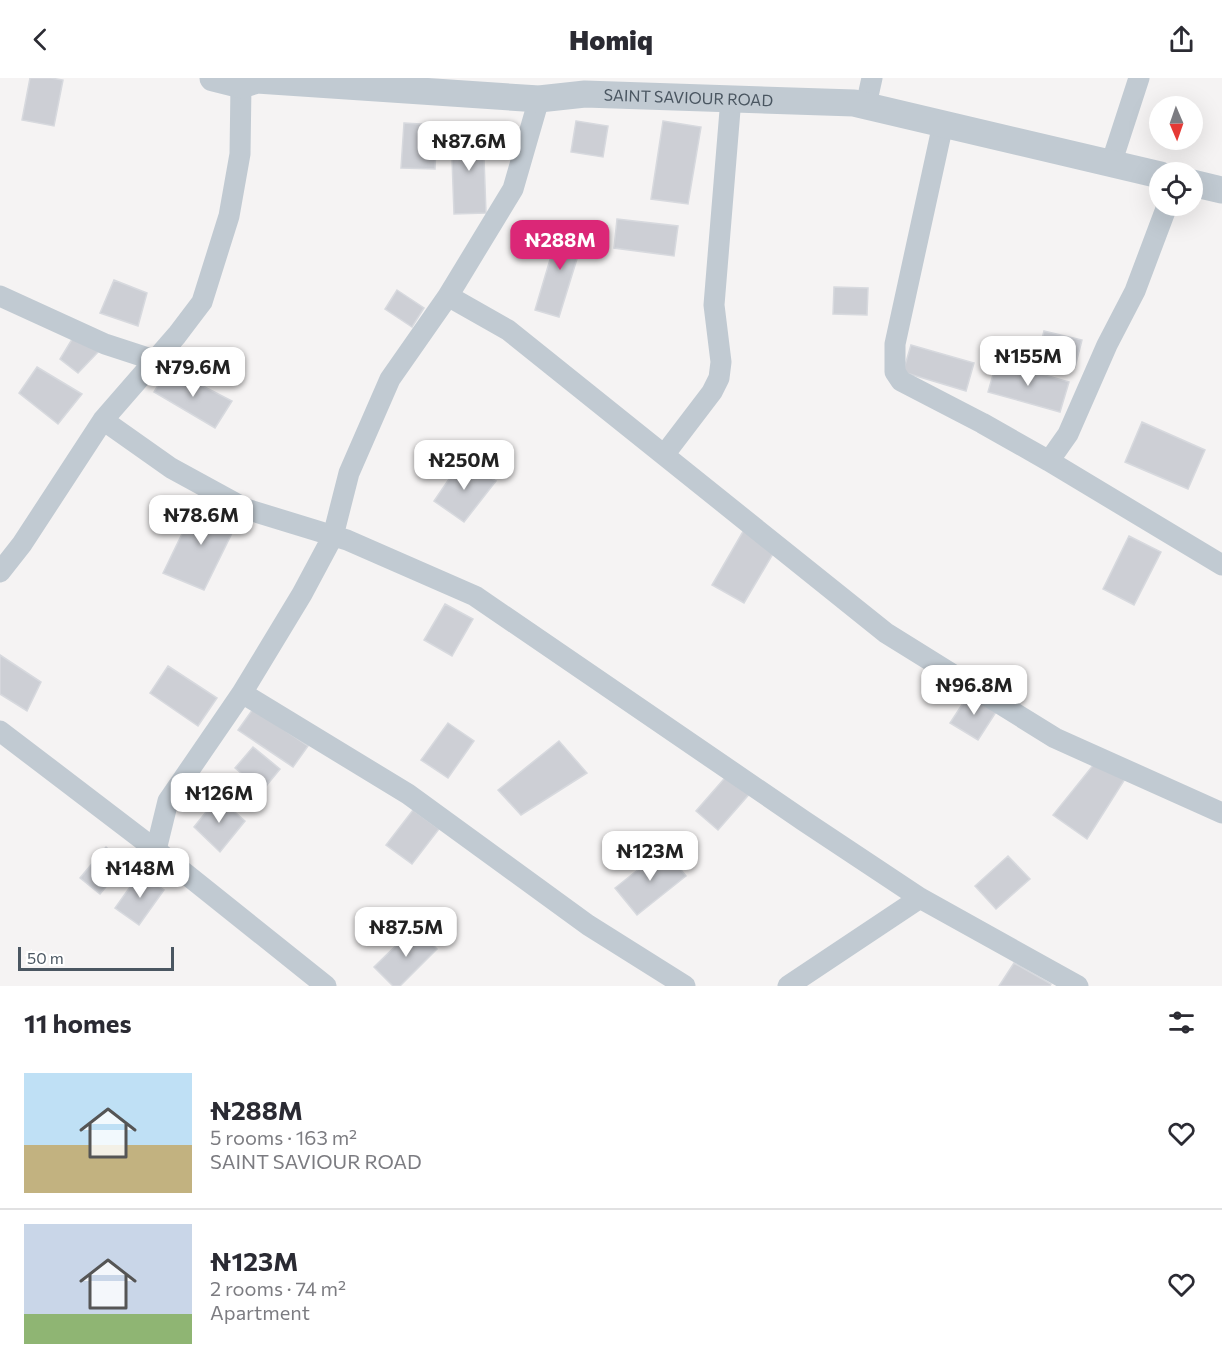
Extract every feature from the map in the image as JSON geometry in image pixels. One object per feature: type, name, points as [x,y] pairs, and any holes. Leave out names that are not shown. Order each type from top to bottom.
[{"type":"street","name":"SAINT SAVIOUR ROAD","points":[[213,78],[241,85],[257,80],[539,99],[660,87],[731,98],[854,103],[1149,173]]},
{"type":"street","points":[[866,105],[872,78]]},
{"type":"street","points":[[1111,164],[1139,78]]},
{"type":"street","points":[[0,572],[22,544],[103,420],[177,335],[202,302],[229,216],[240,154],[241,85]]},
{"type":"street","points":[[664,455],[712,392],[719,378],[721,362],[714,305],[731,98]]},
{"type":"street","points":[[156,850],[168,801],[242,693],[302,594],[333,536],[349,473],[390,379],[448,296],[513,189],[539,99]]},
{"type":"street","points":[[943,124],[895,344],[895,372],[901,381],[1049,461],[1222,565]]},
{"type":"street","points":[[1203,186],[1222,190]]},
{"type":"street","points":[[1049,461],[1068,434],[1107,345],[1135,291],[1163,216]]},
{"type":"street","points":[[0,296],[105,344],[154,360]]},
{"type":"street","points":[[448,296],[508,330],[886,633],[1054,738],[1222,813]]},
{"type":"street","points":[[103,420],[171,468],[246,508],[333,536],[476,596],[804,822],[920,898],[1078,986]]},
{"type":"street","points":[[242,693],[408,794],[588,925],[686,986]]},
{"type":"street","points":[[0,730],[156,850],[326,986]]},
{"type":"street","points":[[788,986],[920,898]]},
{"type":"building","points":[[30,78],[63,80],[54,126],[22,120]]},
{"type":"building","points":[[576,121],[608,126],[603,157],[571,152]]},
{"type":"building","points":[[663,121],[701,127],[688,204],[651,199]]},
{"type":"building","points":[[404,123],[437,125],[435,169],[401,168]]},
{"type":"building","points":[[483,130],[486,213],[454,214],[451,131]]},
{"type":"building","points":[[617,219],[678,226],[674,256],[614,248]]},
{"type":"building","points":[[560,226],[585,233],[559,317],[535,310]]},
{"type":"building","points":[[114,280],[147,293],[138,326],[100,313]]},
{"type":"building","points":[[834,287],[868,288],[867,315],[833,314]]},
{"type":"building","points":[[397,290],[424,308],[412,327],[385,309]]},
{"type":"building","points":[[1044,331],[1082,340],[1075,367],[1037,358]]},
{"type":"building","points":[[74,336],[100,350],[78,373],[60,359]]},
{"type":"building","points":[[911,345],[974,363],[966,391],[903,372]]},
{"type":"building","points":[[997,361],[1069,382],[1060,412],[988,392]]},
{"type":"building","points":[[37,367],[82,394],[58,424],[19,393]]},
{"type":"building","points":[[168,368],[232,401],[215,428],[154,392]]},
{"type":"building","points":[[1142,422],[1205,450],[1188,489],[1125,462]]},
{"type":"building","points":[[462,460],[496,481],[464,522],[434,501]]},
{"type":"building","points":[[197,503],[239,519],[204,590],[163,573]]},
{"type":"building","points":[[745,528],[777,547],[744,603],[712,585]]},
{"type":"building","points":[[1129,536],[1161,552],[1134,605],[1103,589]]},
{"type":"building","points":[[445,604],[473,619],[452,656],[424,640]]},
{"type":"building","points":[[0,655],[41,682],[27,711],[0,694]]},
{"type":"building","points":[[168,666],[217,698],[198,726],[150,693]]},
{"type":"building","points":[[971,691],[998,709],[978,740],[950,723]]},
{"type":"building","points":[[253,709],[308,746],[293,767],[238,730]]},
{"type":"building","points":[[448,723],[474,741],[448,778],[421,760]]},
{"type":"building","points":[[559,741],[587,773],[521,815],[498,790]]},
{"type":"building","points":[[253,747],[280,769],[262,791],[235,768]]},
{"type":"building","points":[[1099,758],[1125,779],[1087,839],[1053,815]]},
{"type":"building","points":[[730,772],[752,791],[718,830],[696,811]]},
{"type":"building","points":[[218,797],[245,821],[220,852],[194,827]]},
{"type":"building","points":[[413,810],[439,829],[412,864],[386,845]]},
{"type":"building","points":[[106,847],[125,864],[100,894],[80,878]]},
{"type":"building","points":[[664,849],[686,876],[637,915],[615,888]]},
{"type":"building","points":[[1008,856],[1030,879],[996,909],[975,886]]},
{"type":"building","points":[[140,873],[164,890],[139,925],[115,908]]},
{"type":"building","points":[[415,927],[437,949],[400,986],[393,986],[374,967]]},
{"type":"building","points":[[1014,963],[1051,984],[1050,986],[999,986]]}]
